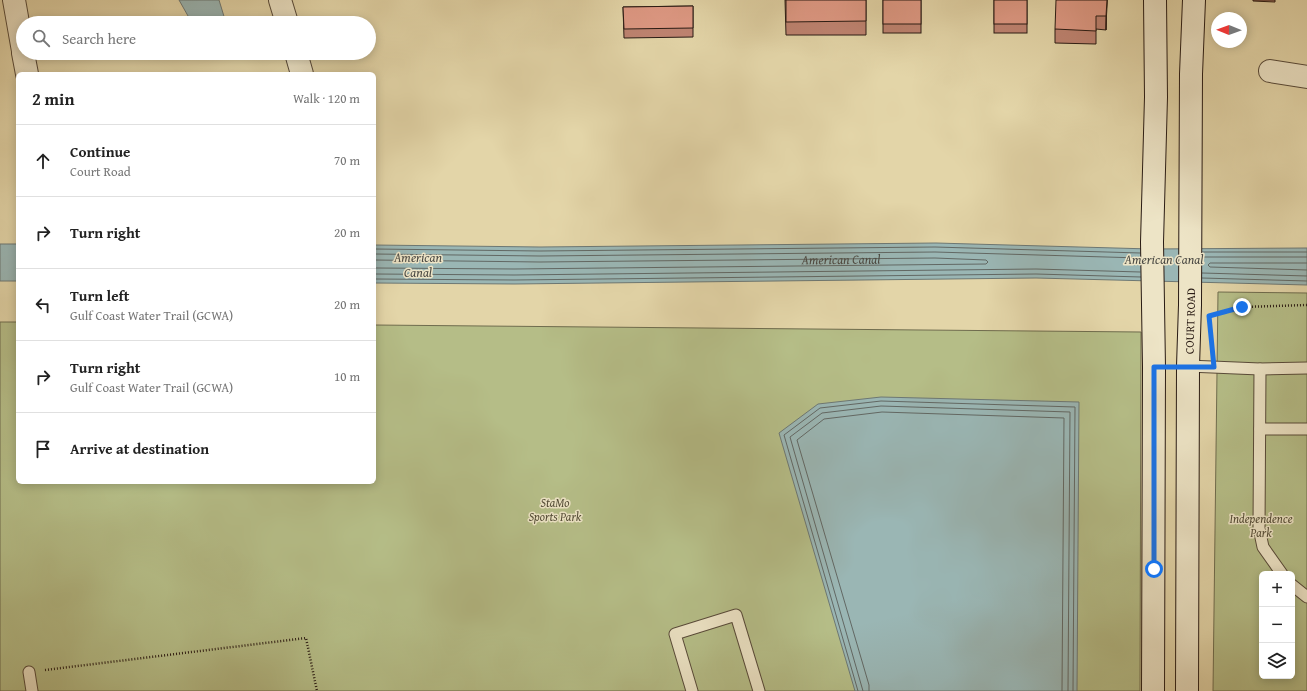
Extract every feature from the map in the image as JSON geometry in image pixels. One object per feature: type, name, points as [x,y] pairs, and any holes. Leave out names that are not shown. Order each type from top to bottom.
[{"type":"main road","points":[[14,0],[17,16]]},
{"type":"main road","points":[[280,0],[285,16]]},
{"type":"main road","points":[[1153,691],[1154,367],[1152,242],[1156,97],[1155,0]]},
{"type":"main road","name":"COURT ROAD","points":[[1187,691],[1188,366],[1190,305],[1191,74],[1194,0]]},
{"type":"main road","points":[[24,60],[27,72]]},
{"type":"main road","points":[[298,60],[301,72]]},
{"type":"main road","points":[[1270,71],[1307,77]]},
{"type":"main road","points":[[1154,367],[1188,366]]},
{"type":"main road","points":[[1154,569],[1187,569]]},
{"type":"lane","points":[[1188,366],[1307,368]]},
{"type":"lane","points":[[1260,368],[1259,528],[1263,547],[1280,571]]},
{"type":"lane","points":[[1260,429],[1307,429]]},
{"type":"lane","points":[[1295,587],[1307,597]]},
{"type":"lane","points":[[692,691],[675,634],[736,615],[759,691]]},
{"type":"lane","points":[[29,672],[32,691]]},
{"type":"path","points":[[1209,316],[1242,307],[1307,305]]},
{"type":"path","points":[[29,672],[306,638],[318,691]]},
{"type":"green space","name":"Independence Park","points":[[1218,292],[1307,293],[1307,691],[1213,691]]},
{"type":"green space","name":"StaMo Sports Park","points":[[0,322],[16,322],[16,484],[376,484],[376,325],[1141,332],[1140,691],[0,691]]},
{"type":"water","points":[[179,0],[219,0],[224,16],[188,16]]},
{"type":"water","name":"American Canal","points":[[936,243],[1151,249],[1307,248],[1307,285],[1036,278],[514,284],[376,283],[376,245],[540,247]]},
{"type":"water","points":[[0,244],[16,244],[16,281],[0,281]]},
{"type":"water","points":[[881,397],[1079,402],[1077,691],[855,691],[779,433],[818,404]]},
{"type":"building","points":[[786,0],[866,0],[866,21],[786,22]]},
{"type":"building","points":[[883,0],[921,0],[921,24],[883,24]]},
{"type":"building","points":[[994,0],[1027,0],[1027,24],[994,24]]},
{"type":"building","points":[[1056,0],[1107,0],[1106,16],[1096,16],[1096,31],[1055,29]]},
{"type":"building","points":[[693,6],[693,28],[624,29],[623,7]]},
{"type":"route","points":[[1154,569],[1154,367],[1214,367],[1209,316],[1242,307]]}]
